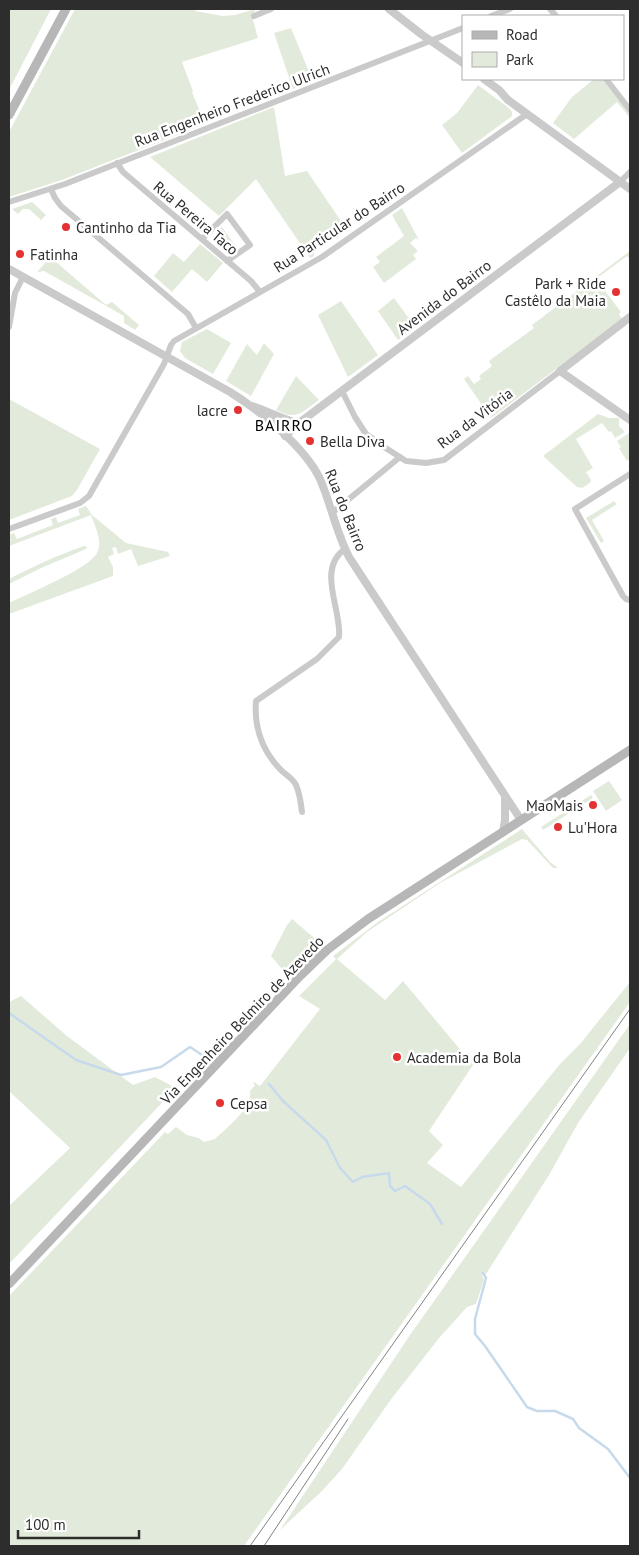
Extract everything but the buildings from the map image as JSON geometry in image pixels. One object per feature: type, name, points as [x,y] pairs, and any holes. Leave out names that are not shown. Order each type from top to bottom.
[{"type":"main road","points":[[9,115],[66,9]]},
{"type":"main road","name":"Via Engenheiro Belmiro de Azevedo","points":[[9,1284],[272,1005],[327,950],[368,918],[630,750]]},
{"type":"street","points":[[254,16],[271,9]]},
{"type":"street","points":[[388,9],[462,62]]},
{"type":"street","points":[[494,15],[510,9]]},
{"type":"street","name":"Rua Engenheiro Frederico Ulrich","points":[[9,202],[51,189],[462,28]]},
{"type":"street","points":[[485,80],[527,114],[630,190]]},
{"type":"street","points":[[607,80],[630,110]]},
{"type":"street","name":"Rua Particular do Bairro","points":[[9,530],[80,503],[89,496],[106,470],[174,341],[308,265],[527,114]]},
{"type":"street","name":"Rua Pereira Taco","points":[[117,163],[121,170],[254,284],[260,292]]},
{"type":"street","points":[[620,182],[630,172]]},
{"type":"street","name":"Avenida do Bairro","points":[[286,436],[299,423],[620,182]]},
{"type":"street","points":[[51,189],[61,206],[188,314],[196,328]]},
{"type":"street","points":[[202,239],[227,214],[250,245],[227,261]]},
{"type":"street","name":"Rua do Bairro","points":[[9,269],[230,392],[286,436],[303,453],[316,471],[323,486],[344,549],[521,820]]},
{"type":"street","points":[[9,327],[15,293],[23,277]]},
{"type":"street","name":"Rua da Vitória","points":[[342,391],[366,434],[406,461],[426,463],[444,460],[630,317]]},
{"type":"street","points":[[560,371],[630,420]]},
{"type":"street","points":[[247,404],[285,420],[299,423]]},
{"type":"street","points":[[332,513],[400,457]]},
{"type":"street","points":[[630,474],[575,509],[623,596],[630,600]]},
{"type":"street","points":[[302,812],[300,795],[296,785],[282,771],[261,744],[255,715],[256,701],[317,660],[339,637],[339,619],[330,580],[332,567],[340,552],[344,549]]},
{"type":"street","points":[[502,832],[505,820],[505,795]]},
{"type":"green space","points":[[9,9],[51,9],[9,90]]},
{"type":"green space","points":[[75,9],[195,9],[195,11],[223,16],[235,15],[255,9],[253,20],[258,38],[182,62],[205,124],[62,180],[9,197],[9,132]]},
{"type":"green space","points":[[291,28],[313,81],[293,89],[274,33]]},
{"type":"green space","points":[[593,80],[603,80],[630,114],[630,118],[617,102],[574,139],[553,123],[572,97]]},
{"type":"green space","points":[[478,85],[509,108],[512,116],[462,153],[442,125],[457,113]]},
{"type":"green space","points":[[274,107],[285,176],[307,171],[345,227],[314,249],[314,256],[310,258],[256,179],[219,216],[150,157]]},
{"type":"green space","points":[[32,202],[46,215],[41,220],[29,209],[23,209],[18,214],[12,209]]},
{"type":"green space","points":[[402,208],[419,240],[416,238],[410,243],[418,251],[413,255],[416,259],[384,283],[373,267],[380,262],[376,257],[404,236],[392,215]]},
{"type":"green space","points":[[222,227],[237,248],[230,253],[227,253],[212,240],[213,236]]},
{"type":"green space","points":[[200,244],[223,263],[207,282],[192,269],[172,292],[154,276],[173,253],[184,262]]},
{"type":"green space","points":[[630,251],[630,259],[627,256],[596,279],[621,312],[619,314],[622,319],[491,418],[464,379],[468,376],[474,384],[481,379],[479,376],[492,366],[489,361],[534,328],[532,325]]},
{"type":"green space","points":[[54,253],[58,257],[55,261],[106,305],[112,302],[139,325],[135,330],[124,323],[124,316],[44,271],[37,272]]},
{"type":"green space","points":[[394,298],[415,327],[398,340],[378,311]]},
{"type":"green space","points":[[341,301],[378,355],[348,377],[318,315]]},
{"type":"green space","points":[[207,329],[231,343],[213,374],[185,358],[180,351],[182,342]]},
{"type":"green space","points":[[264,343],[274,354],[251,396],[226,381],[247,344],[257,355]]},
{"type":"green space","points":[[296,376],[319,400],[299,414],[289,415],[276,410]]},
{"type":"green space","points":[[9,399],[100,449],[72,496],[9,520]]},
{"type":"green space","points":[[598,414],[609,418],[619,418],[619,426],[625,432],[615,438],[611,431],[609,432],[602,423],[576,439],[593,468],[586,472],[591,480],[590,483],[582,488],[577,487],[543,456]]},
{"type":"green space","points":[[629,433],[630,459],[627,461],[617,441]]},
{"type":"green space","points":[[614,501],[617,504],[592,520],[604,541],[601,543],[586,518]]},
{"type":"green space","points":[[86,506],[92,515],[126,543],[168,552],[170,556],[138,566],[131,549],[118,554],[116,547],[112,548],[114,554],[108,557],[113,567],[113,576],[9,614],[9,603],[57,581],[82,566],[97,553],[99,544],[98,534],[91,515],[9,546],[11,541],[9,535],[14,533],[17,539],[53,525],[51,519],[56,517],[58,523],[80,515],[78,509]]},
{"type":"green space","points":[[84,546],[87,547],[86,549],[9,584],[9,579],[18,574]]},
{"type":"green space","points":[[609,781],[622,800],[606,811],[593,791]]},
{"type":"green space","points":[[591,795],[593,798],[543,830],[541,827]]},
{"type":"green space","points":[[522,829],[550,862],[558,868],[553,868],[527,840],[522,839],[440,883],[367,932],[337,959],[385,1000],[403,981],[473,1065],[429,1131],[443,1145],[427,1163],[461,1187],[560,1064],[580,1044],[630,982],[630,1002],[244,1546],[9,1546],[9,1296],[165,1132],[168,1134],[176,1127],[187,1135],[199,1138],[204,1142],[215,1139],[238,1117],[247,1104],[250,1091],[255,1085],[253,1083],[260,1086],[320,1009],[299,996],[336,959],[333,956],[378,922]]},
{"type":"green space","points":[[292,919],[319,942],[288,976],[271,956]]},
{"type":"green space","points":[[21,996],[67,1036],[133,1085],[155,1077],[176,1088],[9,1264],[9,1206],[70,1148],[9,1091],[9,1002]]},
{"type":"green space","points":[[630,1024],[630,1048],[578,1123],[549,1175],[486,1274],[482,1275],[484,1280],[476,1304],[467,1307],[440,1337],[392,1398],[342,1469],[322,1491],[280,1530],[410,1335]]},
{"type":"waterway","points":[[9,1013],[76,1060],[121,1075],[161,1067],[190,1047],[205,1057]]},
{"type":"waterway","points":[[269,1084],[283,1101],[326,1140],[340,1168],[353,1182],[362,1177],[389,1173],[390,1186],[395,1191],[405,1186],[430,1204],[442,1224]]},
{"type":"waterway","points":[[483,1273],[486,1278],[475,1319],[475,1334],[527,1407],[537,1411],[555,1411],[573,1419],[579,1428],[608,1449],[630,1478]]},
{"type":"tram line","points":[[250,1546],[630,1009]]},
{"type":"tram line","points":[[264,1546],[348,1419]]},
{"type":"place","name":"Cantinho da Tia","points":[[66,227]]},
{"type":"place","name":"Fatinha","points":[[20,254]]},
{"type":"place","name":"Park + Ride Castêlo da Maia","points":[[616,292]]},
{"type":"place","name":"lacre","points":[[238,410]]},
{"type":"place","name":"Bella Diva","points":[[310,441]]},
{"type":"place","name":"MaoMais","points":[[593,805]]},
{"type":"place","name":"Lu'Hora","points":[[558,827]]},
{"type":"place","name":"Academia da Bola","points":[[397,1057]]},
{"type":"place","name":"Cepsa","points":[[220,1103]]},
{"type":"district","name":"BAIRRO","points":[[284,425]]}]
